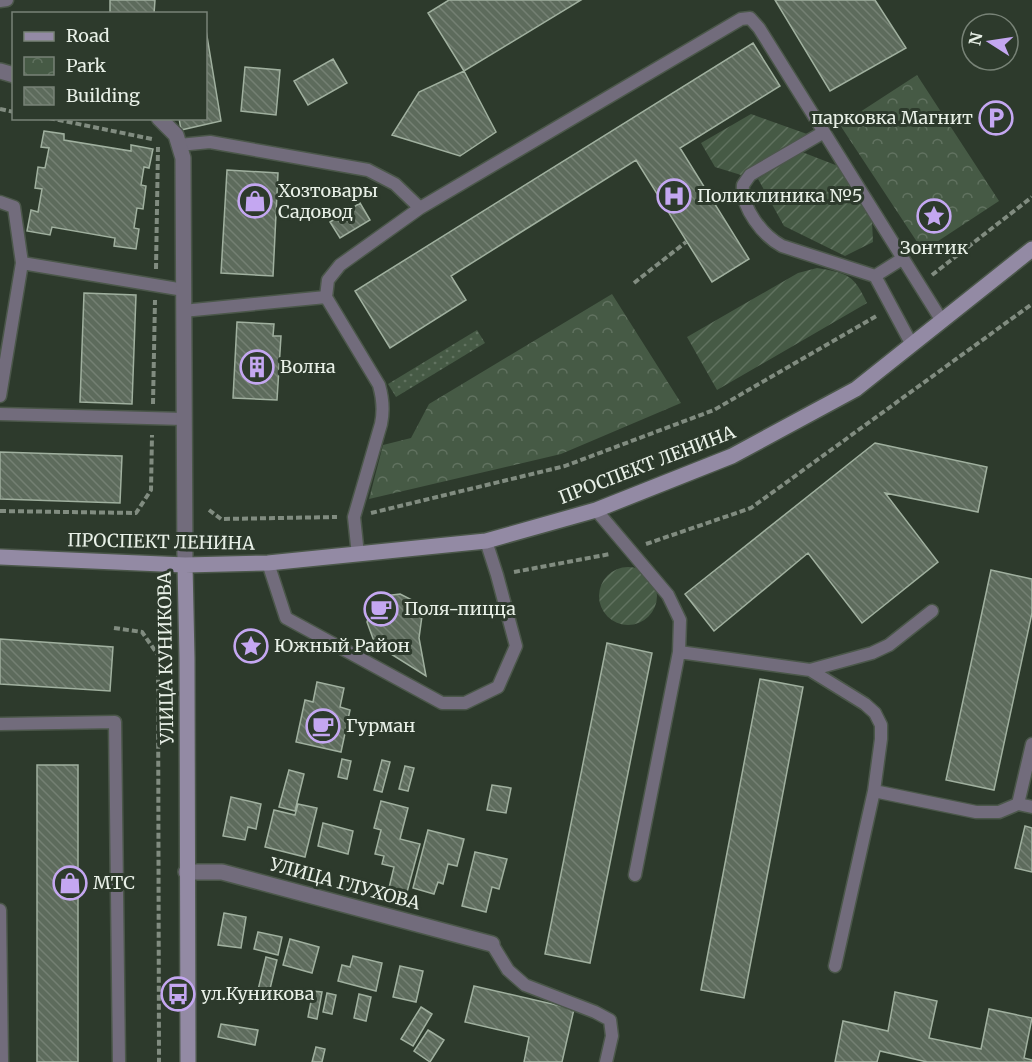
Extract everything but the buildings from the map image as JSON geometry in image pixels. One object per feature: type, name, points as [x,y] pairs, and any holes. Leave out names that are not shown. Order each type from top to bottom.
[{"type":"street","name":"УЛИЦА КУНИКОВА","points":[[161,120],[176,135],[183,158],[188,1062]]},
{"type":"street","name":"ПРОСПЕКТ ЛЕНИНА","points":[[0,557],[185,566],[267,563],[486,541],[596,510],[732,456],[856,389],[1032,249]]},
{"type":"street","name":"УЛИЦА ГЛУХОВА","points":[[186,872],[222,872],[492,944]]},
{"type":"lane","points":[[0,1],[6,0]]},
{"type":"lane","points":[[358,555],[354,517],[381,424],[382,396],[379,385],[326,297],[328,280],[340,265],[420,208],[741,19],[750,18],[759,28],[942,321]]},
{"type":"lane","points":[[824,132],[750,175],[743,185],[744,198],[757,224],[772,241],[875,276],[912,345]]},
{"type":"lane","points":[[179,145],[210,142],[368,170],[395,184],[420,208]]},
{"type":"lane","points":[[0,202],[14,207],[22,262],[0,396]]},
{"type":"lane","points":[[875,276],[902,259]]},
{"type":"lane","points":[[22,262],[184,290]]},
{"type":"lane","points":[[183,310],[326,297]]},
{"type":"lane","points":[[0,414],[184,419]]},
{"type":"lane","points":[[596,510],[668,595],[680,620],[679,652],[635,875]]},
{"type":"lane","points":[[267,563],[286,618],[442,703],[465,703],[498,687],[516,646],[486,541]]},
{"type":"lane","points":[[679,652],[810,670],[872,654],[889,645],[932,611]]},
{"type":"lane","points":[[810,670],[865,704],[875,713],[881,725],[874,790],[835,966]]},
{"type":"lane","points":[[0,724],[115,722],[118,1062]]},
{"type":"lane","points":[[1018,804],[1032,744]]},
{"type":"lane","points":[[874,790],[976,812],[999,812],[1018,804],[1032,807]]},
{"type":"lane","points":[[0,910],[2,1062]]},
{"type":"lane","points":[[492,944],[508,970],[525,985],[610,1020],[612,1036],[606,1062]]},
{"type":"path","points":[[920,285],[1032,197]]},
{"type":"path","points":[[634,284],[686,242]]},
{"type":"path","points":[[497,575],[629,550],[751,508],[1032,304]]},
{"type":"path","points":[[209,510],[221,519],[354,517],[565,466],[714,410],[891,307]]},
{"type":"path","points":[[0,511],[136,513]]},
{"type":"path","points":[[114,628],[142,632],[158,656],[159,1062]]},
{"type":"green space","points":[[917,75],[999,201],[923,251],[840,125]]},
{"type":"green space","points":[[751,114],[807,134],[741,175],[715,167],[701,143]]},
{"type":"green space","points":[[802,152],[838,166],[872,221],[873,242],[845,256],[784,226],[758,179]]},
{"type":"green space","points":[[817,268],[849,277],[858,286],[867,303],[717,390],[687,337],[798,273]]},
{"type":"green space","points":[[612,294],[681,403],[561,454],[369,499],[383,445],[411,438],[429,404]]},
{"type":"green space","points":[[477,330],[485,343],[396,397],[388,384]]},
{"type":"green space","points":[[622,567],[634,567],[649,575],[657,590],[657,602],[649,617],[634,625],[622,625],[607,617],[599,602],[599,590],[607,575]]},
{"type":"place","name":"парковка Магнит","points":[[996,118]]},
{"type":"place","name":"Поликлиника №5","points":[[674,196]]},
{"type":"place","name":"Хозтовары Садовод","points":[[255,201]]},
{"type":"place","name":"Зонтик","points":[[934,216]]},
{"type":"place","name":"Волна","points":[[257,367]]},
{"type":"place","name":"Поля-пицца","points":[[381,609]]},
{"type":"place","name":"Южный Район","points":[[251,646]]},
{"type":"place","name":"Гурман","points":[[323,726]]},
{"type":"place","name":"МТС","points":[[70,883]]},
{"type":"place","name":"ул.Куникова","points":[[178,994]]}]
